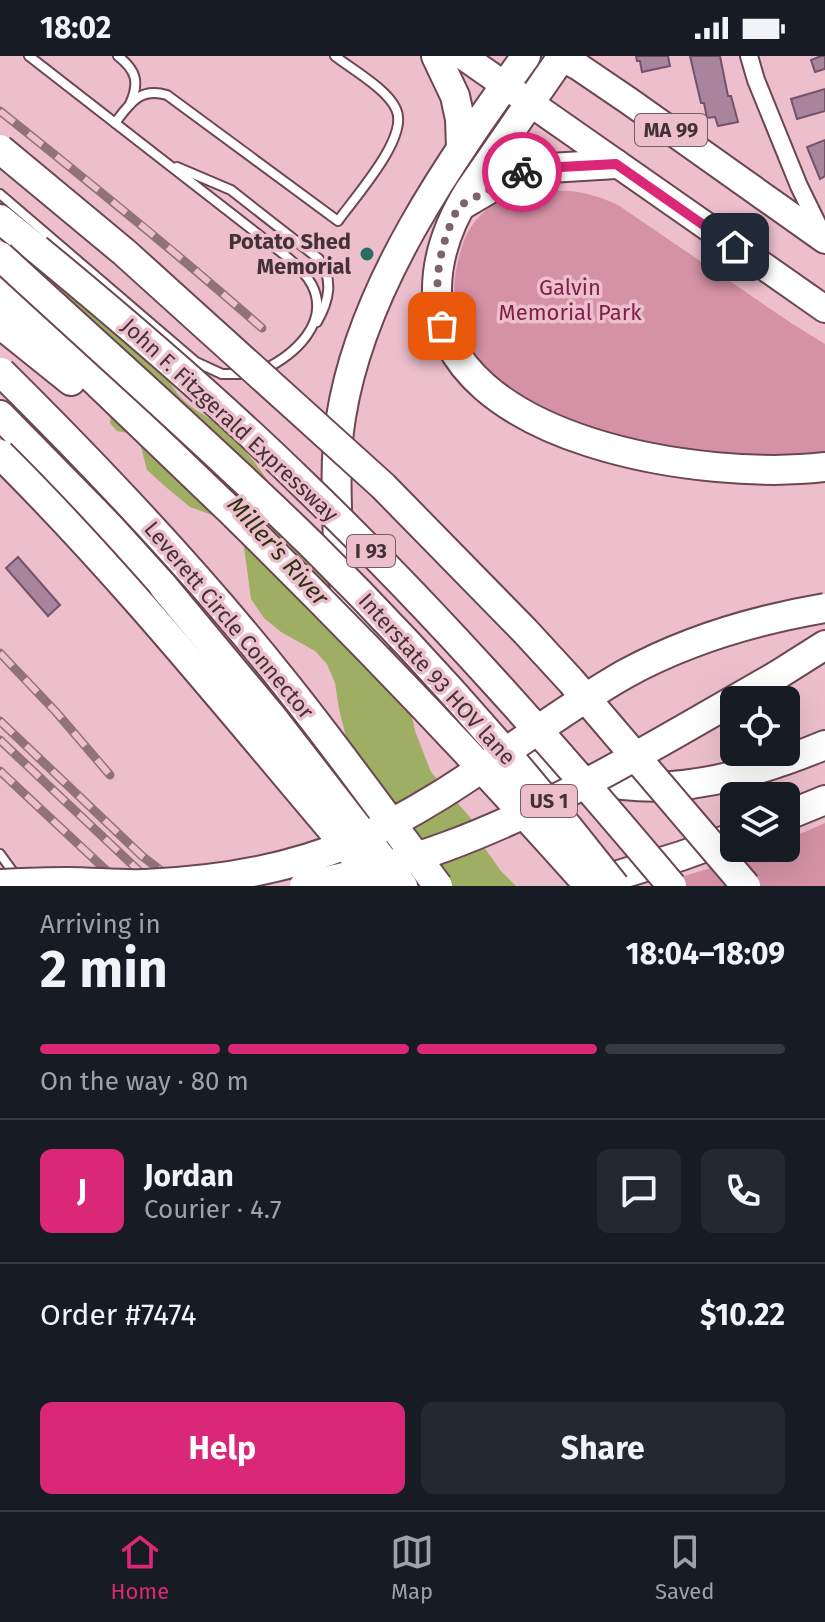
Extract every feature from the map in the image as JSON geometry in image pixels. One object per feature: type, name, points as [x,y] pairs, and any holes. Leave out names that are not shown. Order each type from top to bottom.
[{"type":"highway","points":[[436,56],[455,96],[461,148]]},
{"type":"highway","points":[[526,56],[461,148],[396,258],[368,320],[351,374],[341,415],[336,501],[343,585],[356,618],[386,660],[427,703],[473,738],[500,753],[555,771],[621,785],[672,786],[758,769],[825,745]]},
{"type":"highway","points":[[560,57],[459,206],[446,234],[440,254],[437,285],[440,316],[456,356],[491,392],[529,416],[582,440],[671,462],[782,470],[825,467]]},
{"type":"highway","points":[[0,149],[135,262],[383,486],[571,681],[746,886]]},
{"type":"highway","points":[[459,206],[511,177],[533,169],[616,164]]},
{"type":"highway","name":"I 93","points":[[0,219],[37,249]]},
{"type":"highway","points":[[0,226],[37,249]]},
{"type":"highway","name":"John F. Fitzgerald Expressway","points":[[37,249],[253,435],[345,525],[503,690],[672,886]]},
{"type":"highway","name":"Interstate 93 HOV lane","points":[[0,256],[267,502],[359,593],[619,880]]},
{"type":"highway","points":[[0,292],[235,515],[383,663],[589,886]]},
{"type":"highway","points":[[0,324],[235,515]]},
{"type":"highway","name":"Leverett Circle Connector","points":[[0,371],[148,523],[240,627],[438,886]]},
{"type":"highway","points":[[0,415],[164,587],[283,730],[403,886]]},
{"type":"highway","points":[[0,454],[138,601],[380,886]]},
{"type":"highway","points":[[0,884],[179,882],[257,870],[320,854],[372,833],[419,808],[603,688],[654,660],[741,626],[825,608]]},
{"type":"highway","name":"US 1","points":[[304,886],[372,871],[445,847],[504,822],[612,769],[825,645]]},
{"type":"highway","points":[[800,810],[825,800]]},
{"type":"highway","points":[[582,886],[619,880],[720,842]]},
{"type":"main road","name":"MA 99","points":[[463,56],[825,309]]},
{"type":"main road","name":"MA 99","points":[[560,57],[629,101],[825,240]]},
{"type":"street","points":[[749,56],[799,186],[825,240]]},
{"type":"lane","points":[[29,56],[286,256],[313,287],[315,317],[310,332]]},
{"type":"lane","points":[[118,56],[134,72],[134,93],[129,105]]},
{"type":"lane","points":[[115,123],[129,105],[142,95],[163,94],[338,221],[389,150],[396,137],[399,117],[394,105],[382,92],[335,56]]},
{"type":"lane","points":[[0,194],[196,362],[222,374],[262,371],[290,353],[310,332],[324,308],[329,291],[327,273],[319,259],[231,190],[165,162]]},
{"type":"lane","points":[[0,854],[23,886]]},
{"type":"green space","name":"Galvin Memorial Park","points":[[548,180],[550,191],[585,194],[618,205],[825,344],[825,452],[718,454],[620,438],[547,410],[513,390],[485,365],[465,335],[455,301],[458,261],[463,242],[475,222],[492,205]]},
{"type":"green space","points":[[825,823],[825,886],[650,886],[729,862],[800,862],[800,834]]},
{"type":"water","name":"Miller's River","points":[[0,253],[40,275],[50,274],[165,371],[184,401],[227,432],[254,461],[383,633],[395,653],[404,678],[415,731],[431,772],[474,822],[486,850],[516,886],[443,886],[381,835],[365,812],[335,683],[327,664],[315,651],[281,632],[264,618],[251,599],[244,547],[225,522],[190,507],[147,470],[135,437],[117,431],[110,423],[111,413],[107,404],[0,319]]},
{"type":"building","points":[[636,56],[668,56],[670,66],[642,72]]},
{"type":"building","points":[[690,56],[720,56],[728,96],[731,96],[738,122],[718,126],[715,117],[707,118]]},
{"type":"building","points":[[825,56],[825,69],[815,72],[811,60]]},
{"type":"building","points":[[825,89],[825,111],[797,119],[791,99]]},
{"type":"building","points":[[825,140],[825,176],[820,179],[807,147]]},
{"type":"building","points":[[18,557],[60,605],[48,616],[6,568]]},
{"type":"railway","points":[[0,111],[262,328]]},
{"type":"railway","points":[[0,653],[110,775]]},
{"type":"railway","points":[[0,721],[142,856],[181,886]]},
{"type":"railway","points":[[0,740],[155,886]]},
{"type":"railway","points":[[0,771],[123,886]]},
{"type":"way so far","points":[[442,326],[437,295],[439,264],[443,243],[459,206],[522,172]]},
{"type":"place","name":"Potato Shed Memorial","points":[[367,254]]},
{"type":"route","points":[[522,172],[616,164],[735,247]]}]
